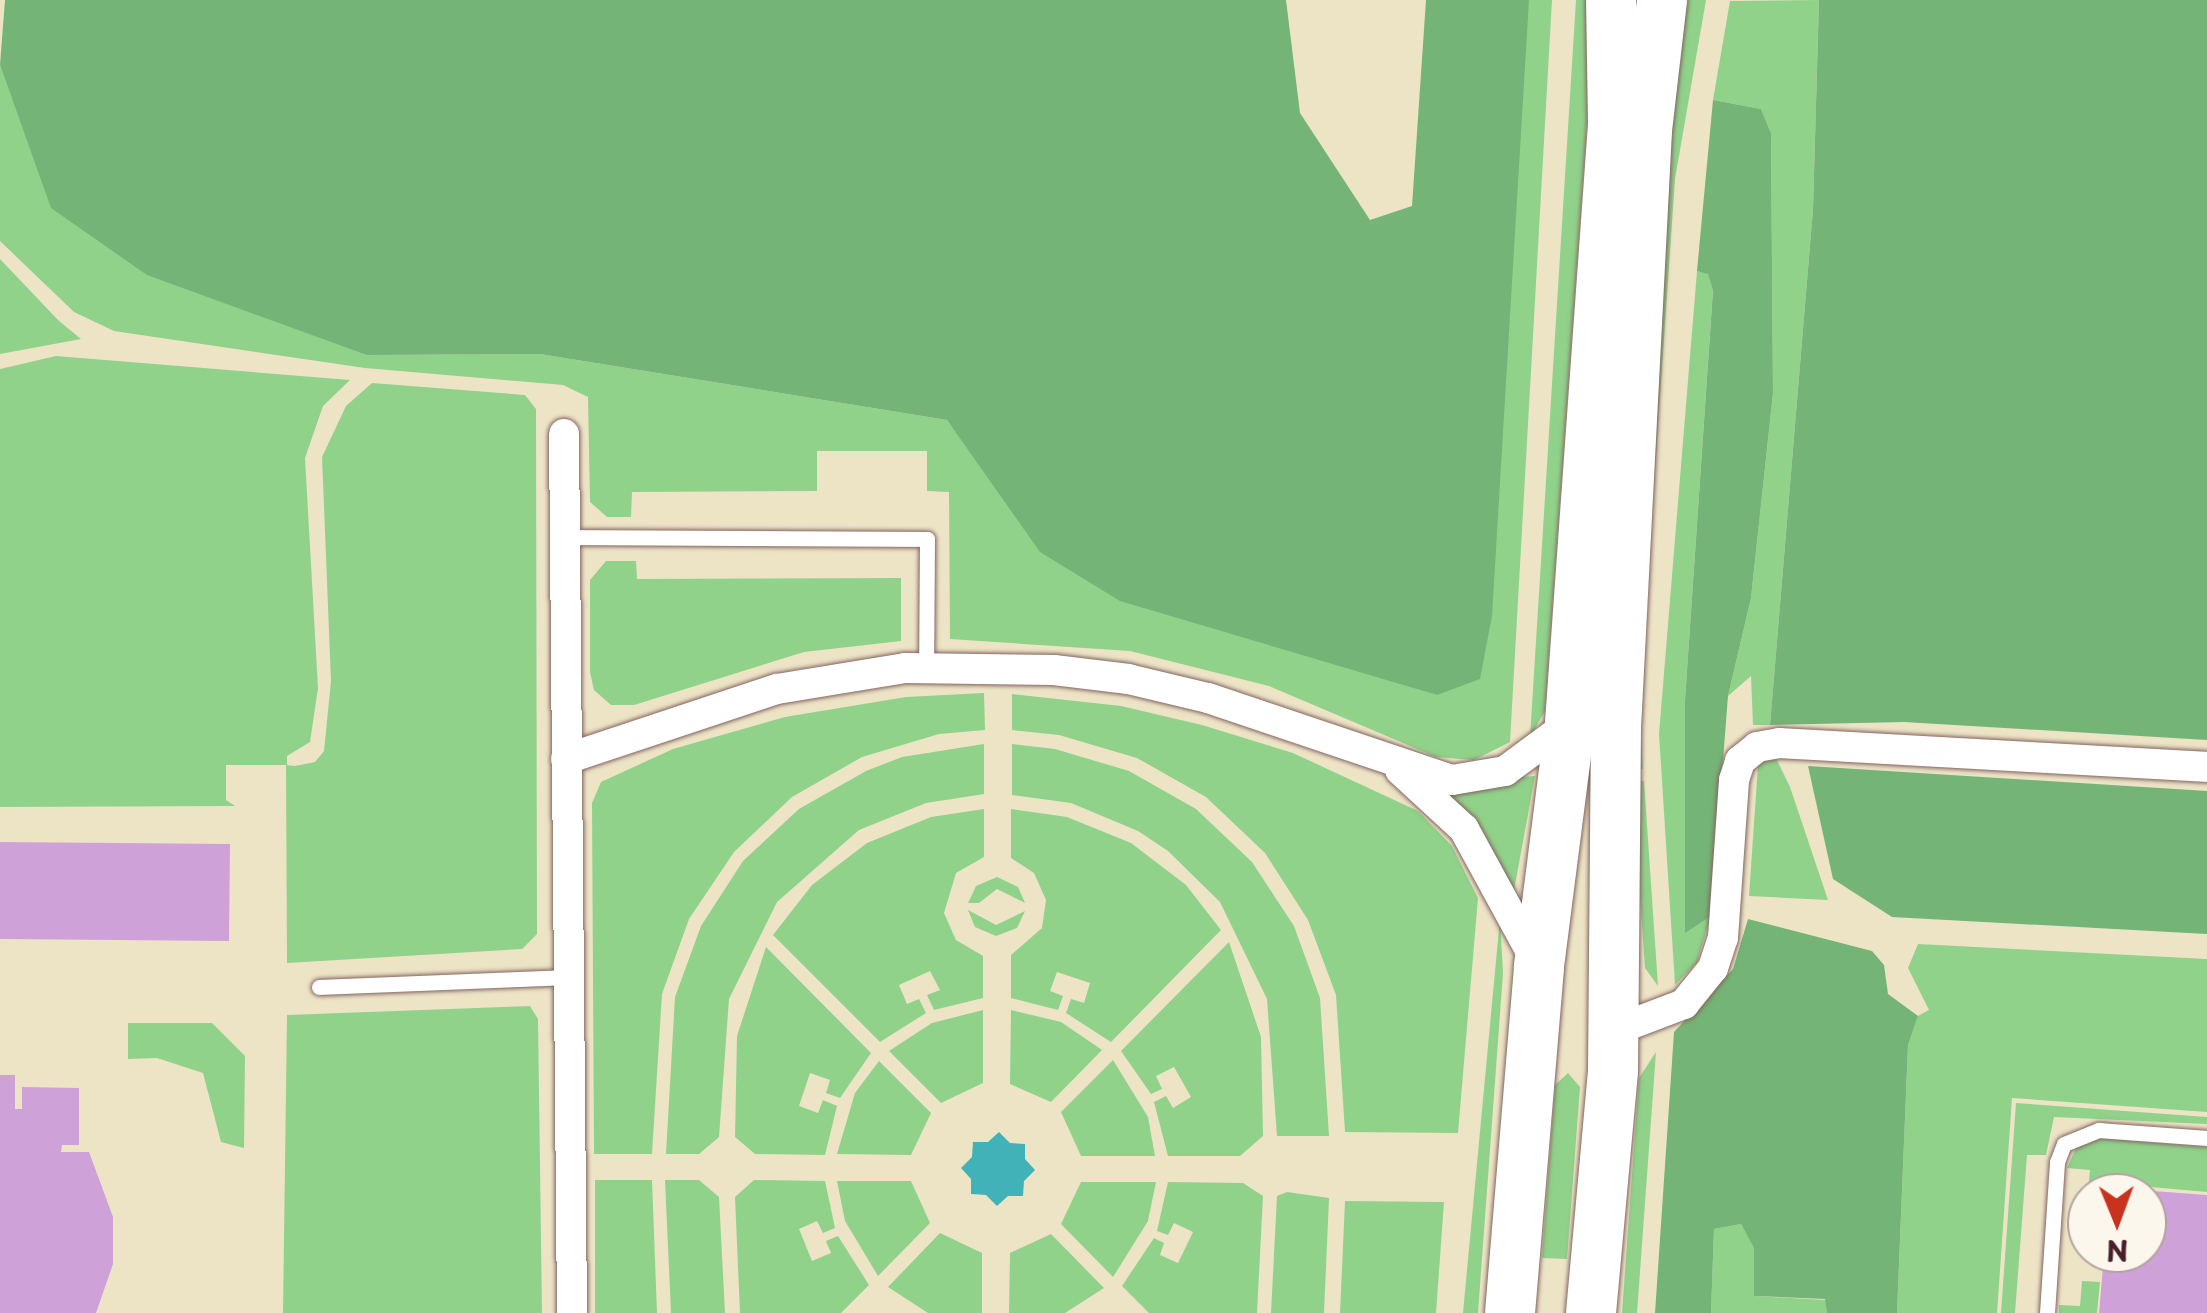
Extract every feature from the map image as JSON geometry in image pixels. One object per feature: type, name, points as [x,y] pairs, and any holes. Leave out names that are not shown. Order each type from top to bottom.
[{"type":"main road","points":[[1510,1313],[1538,966],[1570,723],[1612,124],[1612,0]]},
{"type":"main road","points":[[1590,1313],[1599,1244],[1613,1032],[1616,728],[1647,130],[1662,0]]},
{"type":"main road","points":[[1599,1244],[1602,1313]]},
{"type":"street","points":[[564,434],[572,1313]]},
{"type":"street","points":[[566,759],[777,689],[926,668],[1128,679],[1289,724],[1394,765],[1452,780],[1479,780],[1505,771],[1570,723]]},
{"type":"street","points":[[1613,1032],[1684,1004],[1714,968],[1723,938],[1734,780],[1740,761],[1757,747],[1780,743],[2207,766]]},
{"type":"street","points":[[1394,765],[1464,829],[1538,966]]},
{"type":"lane","points":[[564,537],[927,539],[926,668]]},
{"type":"lane","points":[[319,986],[568,977]]},
{"type":"lane","points":[[2048,1313],[2058,1162],[2064,1144],[2099,1130],[2207,1138]]},
{"type":"green space","points":[[5,0],[1286,0],[1300,113],[1370,220],[1412,206],[1426,0],[1529,0],[1492,616],[1480,679],[1437,695],[1120,601],[1040,552],[947,420],[540,354],[367,355],[147,275],[51,208],[0,65]]},
{"type":"green space","points":[[1529,0],[1552,0],[1510,742],[1474,760],[1436,757],[1269,686],[1130,651],[950,639],[949,492],[927,491],[927,451],[817,451],[817,491],[632,492],[631,517],[607,517],[590,502],[588,397],[563,385],[365,368],[114,331],[74,312],[0,241],[0,65],[52,208],[367,355],[540,354],[947,420],[994,483],[1331,662],[1437,695]]},
{"type":"green space","points":[[1576,0],[1591,0],[1589,99],[1545,711],[1530,737]]},
{"type":"green space","points":[[1688,0],[1706,0],[1675,179],[1639,704],[1643,769],[1631,770],[1671,97]]},
{"type":"green space","points":[[1819,0],[1813,209],[1770,725],[1753,725],[1751,676],[1728,696],[1751,598],[1773,393],[1771,133],[1761,109],[1713,100],[1730,1]]},
{"type":"green space","points":[[1819,0],[2207,0],[2207,740],[1904,722],[1770,725],[1813,209]]},
{"type":"green space","points":[[1713,100],[1761,109],[1771,133],[1773,393],[1751,598],[1728,696],[1711,916],[1685,933],[1685,700],[1713,290],[1708,274],[1697,271]]},
{"type":"green space","points":[[0,259],[58,320],[81,339],[0,354]]},
{"type":"green space","points":[[1697,271],[1708,273],[1713,289],[1685,700],[1685,932],[1711,916],[1697,962],[1675,985],[1659,734]]},
{"type":"green space","points":[[56,356],[350,380],[323,406],[305,458],[318,688],[310,742],[287,756],[287,765],[295,766],[315,762],[324,751],[331,681],[322,457],[346,406],[372,383],[525,395],[536,409],[537,934],[522,949],[287,963],[286,765],[226,765],[226,800],[235,806],[0,807],[0,369]]},
{"type":"green space","points":[[606,561],[636,561],[637,579],[901,578],[901,641],[804,652],[634,705],[611,705],[594,690],[590,672],[590,580]]},
{"type":"green space","points":[[984,693],[985,730],[939,734],[862,757],[792,797],[734,852],[689,919],[662,994],[652,1154],[594,1154],[592,803],[601,782],[673,749],[785,717],[906,697]]},
{"type":"green space","points":[[1012,694],[1121,706],[1202,725],[1293,753],[1418,811],[1452,846],[1478,898],[1458,1133],[1345,1132],[1336,995],[1308,920],[1265,853],[1206,797],[1137,758],[1059,735],[1012,730]]},
{"type":"green space","points":[[984,744],[984,794],[926,803],[859,830],[777,902],[729,999],[719,1137],[699,1154],[666,1154],[675,997],[701,926],[743,861],[799,809],[866,771],[902,757]]},
{"type":"green space","points":[[1012,744],[1055,749],[1129,771],[1196,809],[1252,862],[1294,926],[1320,998],[1329,1136],[1277,1136],[1267,999],[1220,902],[1168,851],[1138,831],[1071,803],[1012,795]]},
{"type":"green space","points":[[1775,756],[1790,787],[1828,900],[1749,896],[1758,765]]},
{"type":"green space","points":[[1808,766],[2207,791],[2207,934],[1892,917],[1833,879]]},
{"type":"green space","points":[[1535,776],[1513,896],[1430,784]]},
{"type":"green space","points":[[1632,781],[1644,781],[1658,986],[1645,968]]},
{"type":"green space","points":[[984,809],[984,857],[956,873],[944,913],[956,940],[983,956],[983,998],[934,1010],[927,995],[940,990],[930,971],[899,985],[907,1004],[919,999],[926,1013],[880,1042],[773,935],[812,885],[867,843],[931,817]]},
{"type":"green space","points":[[1011,809],[1067,817],[1131,843],[1186,885],[1221,930],[1111,1042],[1066,1013],[1071,999],[1084,1003],[1090,983],[1057,972],[1050,991],[1063,996],[1058,1010],[1011,998],[1011,955],[1042,928],[1046,900],[1034,873],[1011,858]]},
{"type":"green space","points":[[997,877],[1018,887],[1025,903],[997,889],[979,903],[968,903],[976,886]]},
{"type":"green space","points":[[968,910],[996,925],[1025,911],[1017,928],[996,936],[975,927]]},
{"type":"green space","points":[[1500,918],[1503,973],[1478,1313],[1463,1313]]},
{"type":"green space","points":[[1748,919],[1872,951],[1884,965],[1888,994],[1918,1016],[1908,1045],[1897,1313],[1827,1313],[1825,1299],[1754,1296],[1754,1248],[1741,1224],[1714,1229],[1711,1313],[1655,1313],[1674,1032],[1733,969]]},
{"type":"green space","points":[[1229,942],[1261,1037],[1263,1136],[1240,1156],[1168,1156],[1154,1102],[1166,1096],[1173,1108],[1191,1097],[1174,1067],[1156,1076],[1162,1089],[1151,1094],[1121,1051]]},
{"type":"green space","points":[[1918,944],[2207,959],[2207,1112],[2012,1098],[1997,1313],[1897,1313],[1908,1045],[1918,1016],[1929,1010],[1908,968]]},
{"type":"green space","points":[[766,947],[871,1053],[840,1098],[826,1093],[830,1080],[810,1073],[799,1106],[818,1113],[823,1100],[837,1106],[825,1155],[755,1154],[735,1137],[737,1036]]},
{"type":"green space","points":[[530,1006],[538,1019],[542,1313],[283,1313],[287,1015]]},
{"type":"green space","points":[[983,1010],[983,1083],[941,1103],[889,1051],[932,1023]]},
{"type":"green space","points":[[1011,1010],[1061,1022],[1102,1050],[1051,1102],[1010,1084]]},
{"type":"green space","points":[[128,1023],[212,1023],[245,1056],[244,1148],[221,1142],[203,1073],[157,1058],[128,1059]]},
{"type":"green space","points":[[1656,1052],[1637,1313],[1622,1313],[1639,1078]]},
{"type":"green space","points":[[1113,1060],[1148,1117],[1155,1156],[1081,1156],[1061,1112]]},
{"type":"green space","points":[[879,1061],[931,1113],[911,1155],[837,1154],[855,1093]]},
{"type":"green space","points":[[1568,1073],[1580,1087],[1567,1259],[1542,1258],[1555,1085]]},
{"type":"green space","points":[[2016,1103],[2207,1117],[2207,1124],[2054,1117],[2046,1155],[2027,1155],[2015,1313],[2001,1313]]},
{"type":"green space","points":[[2098,1138],[2207,1147],[2207,1192],[2167,1188],[2167,1173],[2090,1173],[2067,1168],[2077,1146]]},
{"type":"green space","points":[[595,1180],[652,1180],[657,1313],[595,1313]]},
{"type":"green space","points":[[665,1180],[699,1180],[719,1197],[725,1313],[671,1313]]},
{"type":"green space","points":[[754,1180],[825,1181],[835,1228],[823,1233],[817,1221],[799,1229],[812,1261],[831,1253],[826,1241],[838,1236],[869,1285],[841,1313],[740,1313],[735,1197]]},
{"type":"green space","points":[[837,1181],[911,1181],[930,1223],[878,1276],[845,1221]]},
{"type":"green space","points":[[1081,1182],[1156,1182],[1148,1221],[1113,1277],[1061,1224]]},
{"type":"green space","points":[[1168,1182],[1243,1183],[1263,1196],[1257,1313],[1149,1313],[1122,1286],[1154,1238],[1164,1243],[1160,1255],[1178,1263],[1193,1232],[1174,1223],[1168,1235],[1157,1231]]},
{"type":"green space","points":[[1287,1192],[1329,1198],[1324,1313],[1271,1313],[1277,1196]]},
{"type":"green space","points":[[1345,1201],[1444,1202],[1436,1313],[1340,1313]]},
{"type":"green space","points":[[1741,1224],[1754,1247],[1754,1296],[1826,1300],[1827,1313],[1711,1313],[1714,1229]]},
{"type":"green space","points":[[940,1233],[982,1253],[982,1313],[928,1313],[888,1287]]},
{"type":"green space","points":[[1051,1234],[1104,1288],[1065,1313],[1009,1313],[1010,1253]]},
{"type":"green space","points":[[2082,1281],[2100,1282],[2097,1313],[2059,1313],[2059,1305],[2080,1306]]},
{"type":"water","points":[[999,1132],[1010,1143],[1025,1144],[1025,1159],[1035,1170],[1024,1181],[1023,1196],[1008,1196],[997,1206],[986,1195],[971,1194],[971,1179],[961,1168],[972,1157],[973,1142],[988,1142]]},
{"type":"building","points":[[0,842],[230,844],[229,941],[0,939]]},
{"type":"building","points":[[0,1075],[15,1075],[15,1109],[22,1109],[22,1087],[79,1088],[79,1145],[62,1145],[61,1152],[89,1152],[113,1217],[113,1264],[96,1313],[0,1313]]},
{"type":"building","points":[[2167,1192],[2207,1195],[2207,1313],[2099,1313],[2102,1273],[2167,1273]]}]
